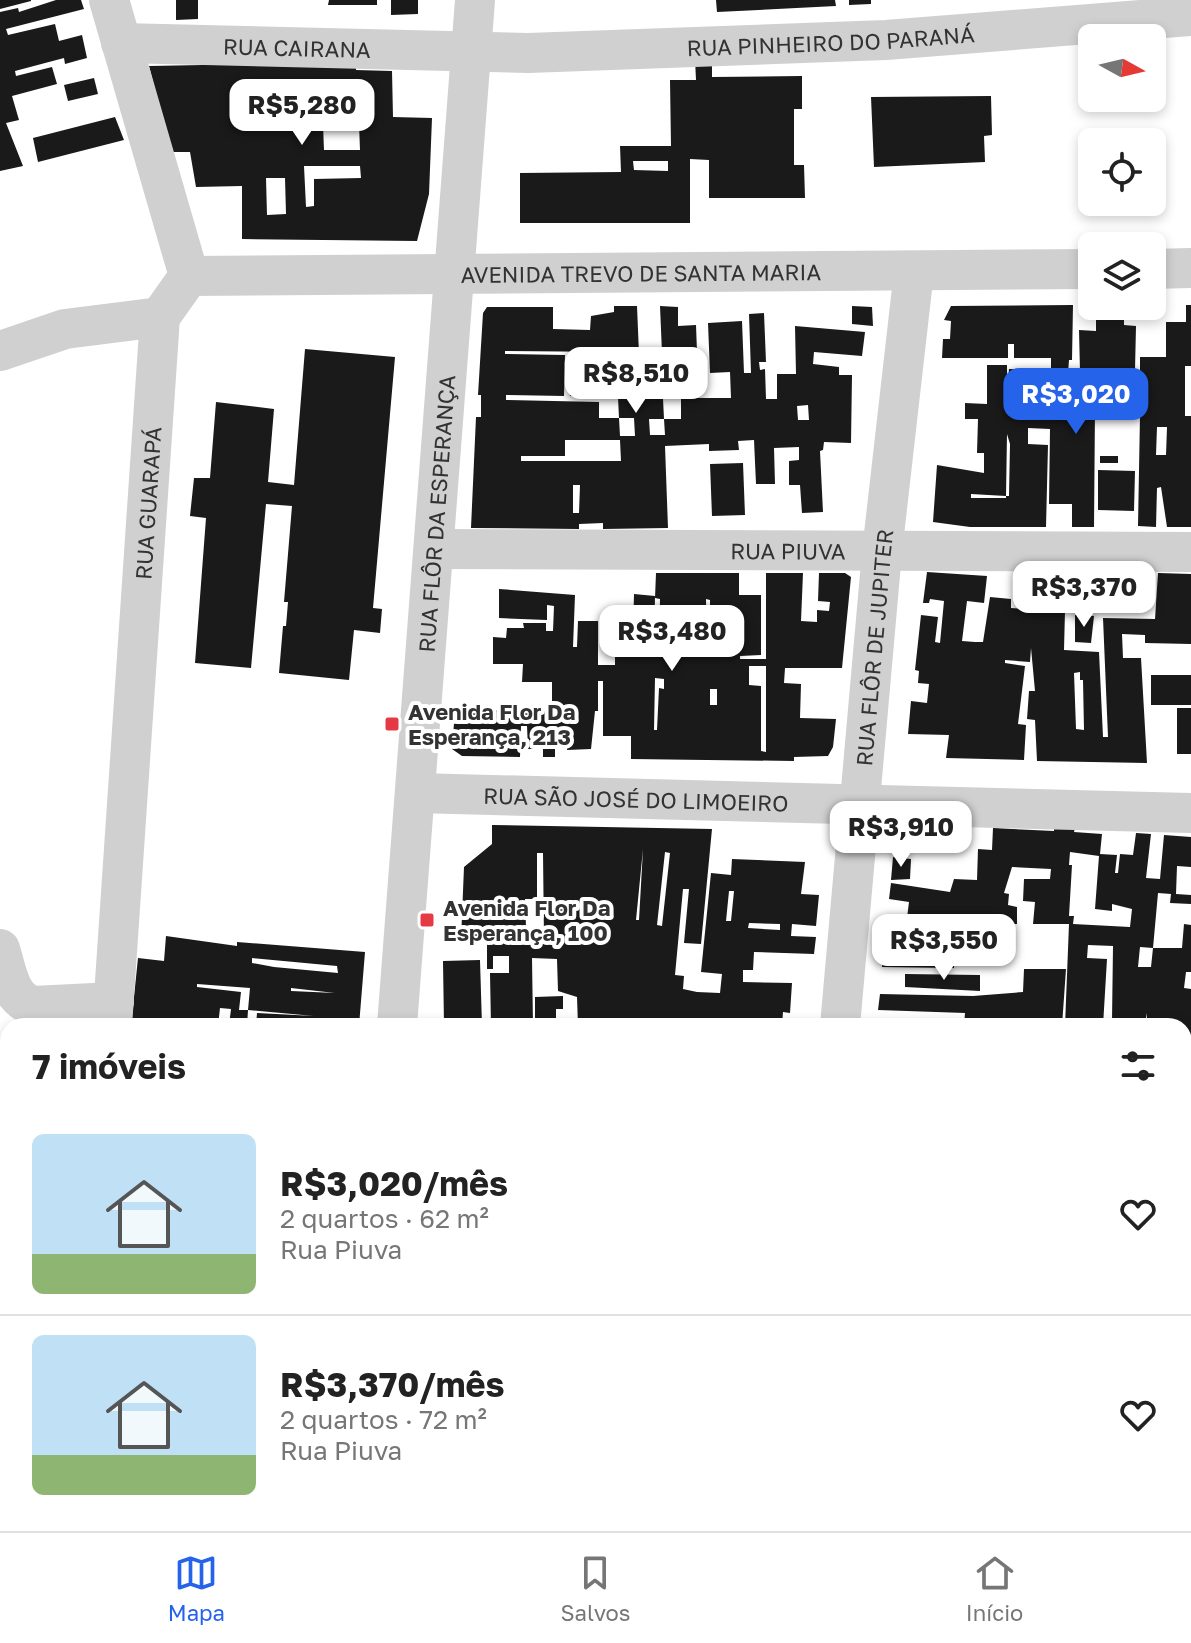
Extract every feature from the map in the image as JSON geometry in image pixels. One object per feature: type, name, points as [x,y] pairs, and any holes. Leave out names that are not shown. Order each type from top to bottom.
[{"type":"street","points":[[0,351],[65,329],[160,317],[189,276],[109,0]]},
{"type":"street","name":"RUA FLÔR DA ESPERANÇA","points":[[398,1018],[475,0]]},
{"type":"street","name":"RUA PINHEIRO DO PARANÁ","points":[[472,50],[528,53],[886,40],[1191,16]]},
{"type":"street","name":"RUA CAIRANA","points":[[121,43],[472,50]]},
{"type":"street","points":[[1166,269],[1191,268]]},
{"type":"street","name":"AVENIDA TREVO DE SANTA MARIA","points":[[189,276],[1078,269]]},
{"type":"street","name":"RUA FLÔR DE JUPITER","points":[[841,1018],[882,552],[914,271]]},
{"type":"street","name":"RUA GUARAPÁ","points":[[113,1014],[160,317]]},
{"type":"street","name":"RUA PIUVA","points":[[434,549],[1191,552]]},
{"type":"street","name":"RUA SÃO JOSÉ DO LIMOEIRO","points":[[416,793],[1191,813]]},
{"type":"street","points":[[0,949],[13,990],[21,1002],[33,1006],[113,1014]]},
{"type":"building","points":[[0,0],[31,0],[31,1],[0,9]]},
{"type":"building","points":[[56,0],[81,0],[84,9],[6,29],[8,35],[55,24],[59,41],[82,35],[87,58],[65,64],[64,58],[15,71],[16,76],[52,67],[57,84],[12,96],[19,120],[6,123],[23,166],[0,171],[0,12],[18,8],[19,12]]},
{"type":"building","points":[[176,0],[198,0],[198,19],[176,20]]},
{"type":"building","points":[[329,0],[377,0],[377,5],[328,5]]},
{"type":"building","points":[[391,0],[418,0],[418,14],[391,15]]},
{"type":"building","points":[[716,0],[835,0],[836,6],[717,12]]},
{"type":"building","points":[[849,0],[871,0],[871,4],[849,5]]},
{"type":"building","points":[[712,58],[712,77],[802,76],[802,109],[794,109],[794,165],[804,165],[805,198],[709,198],[709,160],[690,159],[690,223],[520,223],[520,173],[621,172],[620,146],[671,146],[670,80],[696,80],[695,59]],"holes":[[[633,161],[668,161],[668,171],[634,170]]]},
{"type":"building","points":[[356,62],[356,70],[392,71],[393,117],[432,118],[429,194],[417,241],[242,239],[242,186],[196,187],[190,152],[171,152],[149,66]],"holes":[[[359,124],[360,150],[324,150],[323,125]],[[304,166],[360,166],[361,178],[314,179],[314,206],[306,207]],[[266,178],[285,178],[286,214],[267,215]]]},
{"type":"building","points":[[94,78],[98,94],[68,101],[64,85]]},
{"type":"building","points":[[991,96],[992,135],[984,136],[985,162],[874,167],[871,97]]},
{"type":"building","points":[[115,117],[124,140],[38,162],[33,138]]},
{"type":"building","points":[[1073,305],[1072,360],[1069,360],[1068,373],[1051,371],[1051,358],[1014,358],[1014,344],[1008,344],[1008,358],[942,358],[943,339],[950,339],[951,321],[944,320],[951,306]]},
{"type":"building","points":[[1186,305],[1191,305],[1191,366],[1185,366],[1185,416],[1191,416],[1191,527],[1167,527],[1161,487],[1157,488],[1156,527],[1138,526],[1140,415],[1112,415],[1111,407],[1095,407],[1094,527],[1072,527],[1072,504],[1049,504],[1050,429],[1028,428],[1028,444],[1048,445],[1046,527],[970,527],[933,522],[937,465],[984,473],[984,453],[977,453],[978,419],[965,419],[965,403],[987,404],[987,365],[1007,365],[1007,412],[1009,369],[1047,370],[1050,415],[1050,386],[1067,387],[1067,394],[1083,394],[1086,390],[1087,372],[1080,372],[1079,330],[1096,331],[1096,320],[1124,320],[1124,325],[1136,326],[1135,370],[1140,371],[1140,357],[1166,357],[1166,322],[1186,322]],"holes":[[[1157,427],[1167,427],[1166,455],[1156,455]],[[1007,434],[1010,444],[1009,496],[1006,496]],[[971,494],[1006,496],[971,498]]]},
{"type":"building","points":[[614,306],[637,306],[639,354],[662,353],[660,306],[678,307],[678,326],[696,325],[698,379],[662,378],[664,419],[681,419],[681,398],[731,398],[730,372],[710,373],[708,323],[742,321],[744,373],[751,373],[749,314],[764,313],[766,362],[759,362],[760,370],[765,369],[766,399],[777,399],[777,374],[796,374],[795,326],[865,332],[862,356],[814,352],[813,364],[839,367],[839,375],[852,375],[851,443],[824,442],[820,451],[823,512],[802,513],[800,485],[789,485],[789,461],[799,460],[799,447],[774,448],[775,484],[756,484],[754,440],[738,441],[739,450],[709,451],[709,444],[665,446],[668,528],[603,529],[603,523],[579,524],[579,529],[471,528],[476,417],[481,417],[481,395],[478,395],[483,313],[487,307],[553,307],[553,329],[590,330],[591,316],[614,312]],"holes":[[[505,351],[616,352],[618,380],[569,381],[570,396],[618,397],[619,418],[599,418],[599,402],[506,400],[506,395],[564,396],[565,355],[505,354]],[[635,364],[640,364],[641,404],[637,403]],[[808,405],[809,420],[798,420],[797,406]],[[619,418],[634,418],[635,436],[620,436]],[[649,419],[664,419],[665,435],[650,435]],[[565,440],[620,440],[621,461],[521,461],[521,456],[565,456]],[[573,485],[580,485],[579,513],[573,513]]]},
{"type":"building","points":[[852,306],[872,307],[873,326],[852,324]]},
{"type":"building","points":[[305,349],[395,357],[373,608],[382,609],[380,633],[354,630],[349,680],[279,673],[288,602],[284,602],[292,506],[266,504],[251,668],[195,663],[206,518],[190,516],[194,478],[210,478],[216,402],[274,409],[268,482],[294,485]]},
{"type":"building","points":[[1100,456],[1118,456],[1118,463],[1100,463]]},
{"type":"building","points":[[743,463],[745,515],[712,516],[710,464]]},
{"type":"building","points":[[1098,470],[1135,471],[1134,511],[1098,510]]},
{"type":"building","points":[[927,572],[987,576],[984,603],[967,601],[962,641],[983,642],[990,597],[1011,599],[1011,608],[1028,609],[1031,572],[1099,572],[1097,612],[1065,611],[1064,650],[1099,652],[1103,737],[1108,737],[1103,618],[1155,619],[1158,573],[1191,574],[1191,644],[1145,643],[1145,635],[1122,634],[1123,658],[1141,658],[1147,763],[1037,761],[1035,720],[1027,719],[1029,691],[1035,691],[1031,648],[1030,662],[1005,660],[1005,663],[1025,666],[1018,724],[1026,725],[1024,760],[946,758],[949,735],[908,734],[911,701],[927,703],[929,684],[918,683],[919,671],[915,670],[921,615],[938,617],[935,642],[940,643],[944,601],[930,599],[929,603],[923,603]],"holes":[[[1080,672],[1080,680],[1083,680],[1084,730],[1076,729],[1074,673]]]},
{"type":"building","points":[[656,573],[739,573],[739,595],[761,595],[761,655],[740,656],[740,659],[766,659],[766,573],[803,573],[801,621],[817,622],[817,610],[829,611],[830,602],[818,601],[819,573],[845,573],[851,577],[842,668],[785,668],[784,683],[801,684],[800,718],[836,719],[833,747],[828,756],[794,757],[794,761],[631,759],[631,736],[603,736],[603,681],[598,681],[598,711],[595,711],[591,749],[567,750],[567,744],[555,744],[555,757],[543,757],[543,749],[528,749],[527,726],[521,726],[520,757],[462,756],[452,749],[455,710],[552,711],[552,682],[522,682],[523,664],[493,664],[493,637],[506,638],[507,628],[524,628],[523,623],[546,623],[546,631],[553,631],[554,606],[547,605],[547,620],[499,618],[499,589],[575,595],[573,647],[577,647],[578,621],[598,621],[598,665],[615,665],[615,643],[625,644],[625,632],[633,632],[634,594],[655,596],[654,649],[659,649],[660,599],[655,598]],"holes":[[[706,599],[710,600],[710,654],[707,654]],[[749,666],[766,666],[766,752],[761,751],[761,686],[749,685]],[[655,678],[664,679],[664,689],[659,688],[657,730],[654,730]],[[710,689],[717,689],[717,705],[710,705]]]},
{"type":"building","points":[[1075,615],[1094,616],[1091,643],[1075,642]]},
{"type":"building","points":[[1151,675],[1191,675],[1191,705],[1151,705]]},
{"type":"building","points":[[1177,708],[1191,708],[1191,754],[1177,754]]},
{"type":"building","points":[[492,825],[712,829],[701,944],[684,943],[689,889],[683,889],[675,975],[684,976],[683,989],[720,993],[722,974],[701,972],[711,873],[731,875],[732,859],[805,862],[801,894],[819,895],[816,926],[792,924],[791,936],[816,937],[814,954],[754,952],[753,970],[743,970],[743,982],[792,983],[790,1013],[783,1012],[783,1018],[578,1018],[577,997],[558,991],[557,959],[532,958],[533,1018],[491,1018],[490,973],[509,973],[509,956],[493,956],[493,969],[487,969],[487,940],[461,940],[464,867],[492,844]],"holes":[[[643,849],[639,920],[636,920]],[[665,852],[670,853],[662,926],[657,925]],[[537,853],[543,853],[544,940],[499,940],[499,932],[521,932],[521,927],[526,927],[525,899],[537,899]],[[729,891],[734,891],[731,921],[726,921]],[[749,923],[780,924],[780,930],[748,928]]]},
{"type":"building","points":[[993,828],[1054,831],[1054,828],[1075,828],[1074,832],[1102,834],[1100,854],[1117,855],[1115,873],[1118,873],[1120,854],[1133,855],[1136,833],[1151,834],[1146,878],[1160,879],[1164,835],[1191,837],[1191,867],[1177,866],[1176,894],[1191,895],[1191,904],[1170,903],[1171,894],[1158,893],[1153,948],[1182,948],[1184,924],[1191,925],[1191,972],[1186,972],[1184,988],[1191,989],[1191,1018],[1147,1018],[1147,1013],[1146,1018],[1112,1018],[1113,946],[1088,945],[1087,958],[1107,959],[1103,1018],[1065,1018],[1069,924],[1033,924],[1035,902],[1023,901],[1024,879],[1050,879],[1051,869],[1012,867],[1004,893],[1009,894],[1008,905],[1017,907],[1017,924],[980,924],[979,960],[954,960],[954,968],[882,967],[887,923],[947,923],[907,918],[909,902],[889,899],[891,883],[950,892],[954,879],[977,880],[978,849],[992,850]],"holes":[[[1070,852],[1099,856],[1095,909],[1112,911],[1112,904],[1132,909],[1130,927],[1073,924],[1074,916],[1069,916]],[[1140,947],[1153,948],[1151,967],[1138,967]]]},
{"type":"building","points":[[893,857],[911,859],[910,879],[891,880]]},
{"type":"building","points":[[166,936],[237,946],[237,942],[365,952],[360,1018],[257,1018],[257,1013],[314,1016],[248,1010],[248,1018],[230,1018],[231,1009],[220,1008],[219,1018],[132,1018],[138,958],[164,961]],"holes":[[[252,958],[337,966],[338,973],[274,967],[252,963]],[[197,984],[250,988],[248,1010],[239,1010],[241,992],[197,987]],[[291,988],[335,993],[291,991]]]},
{"type":"building","points":[[480,960],[482,1018],[444,1018],[443,961]]},
{"type":"building","points":[[1024,969],[1066,969],[1063,1018],[965,1018],[965,1013],[878,1010],[880,994],[973,996],[1023,992]]},
{"type":"building","points":[[905,974],[980,975],[980,991],[905,987]]},
{"type":"building","points":[[563,996],[563,1009],[556,1009],[556,1018],[535,1018],[535,997]]},
{"type":"place","name":"Avenida Flor Da Esperança, 213","points":[[392,724]]},
{"type":"place","name":"Avenida Flor Da Esperança, 100","points":[[427,920]]}]
